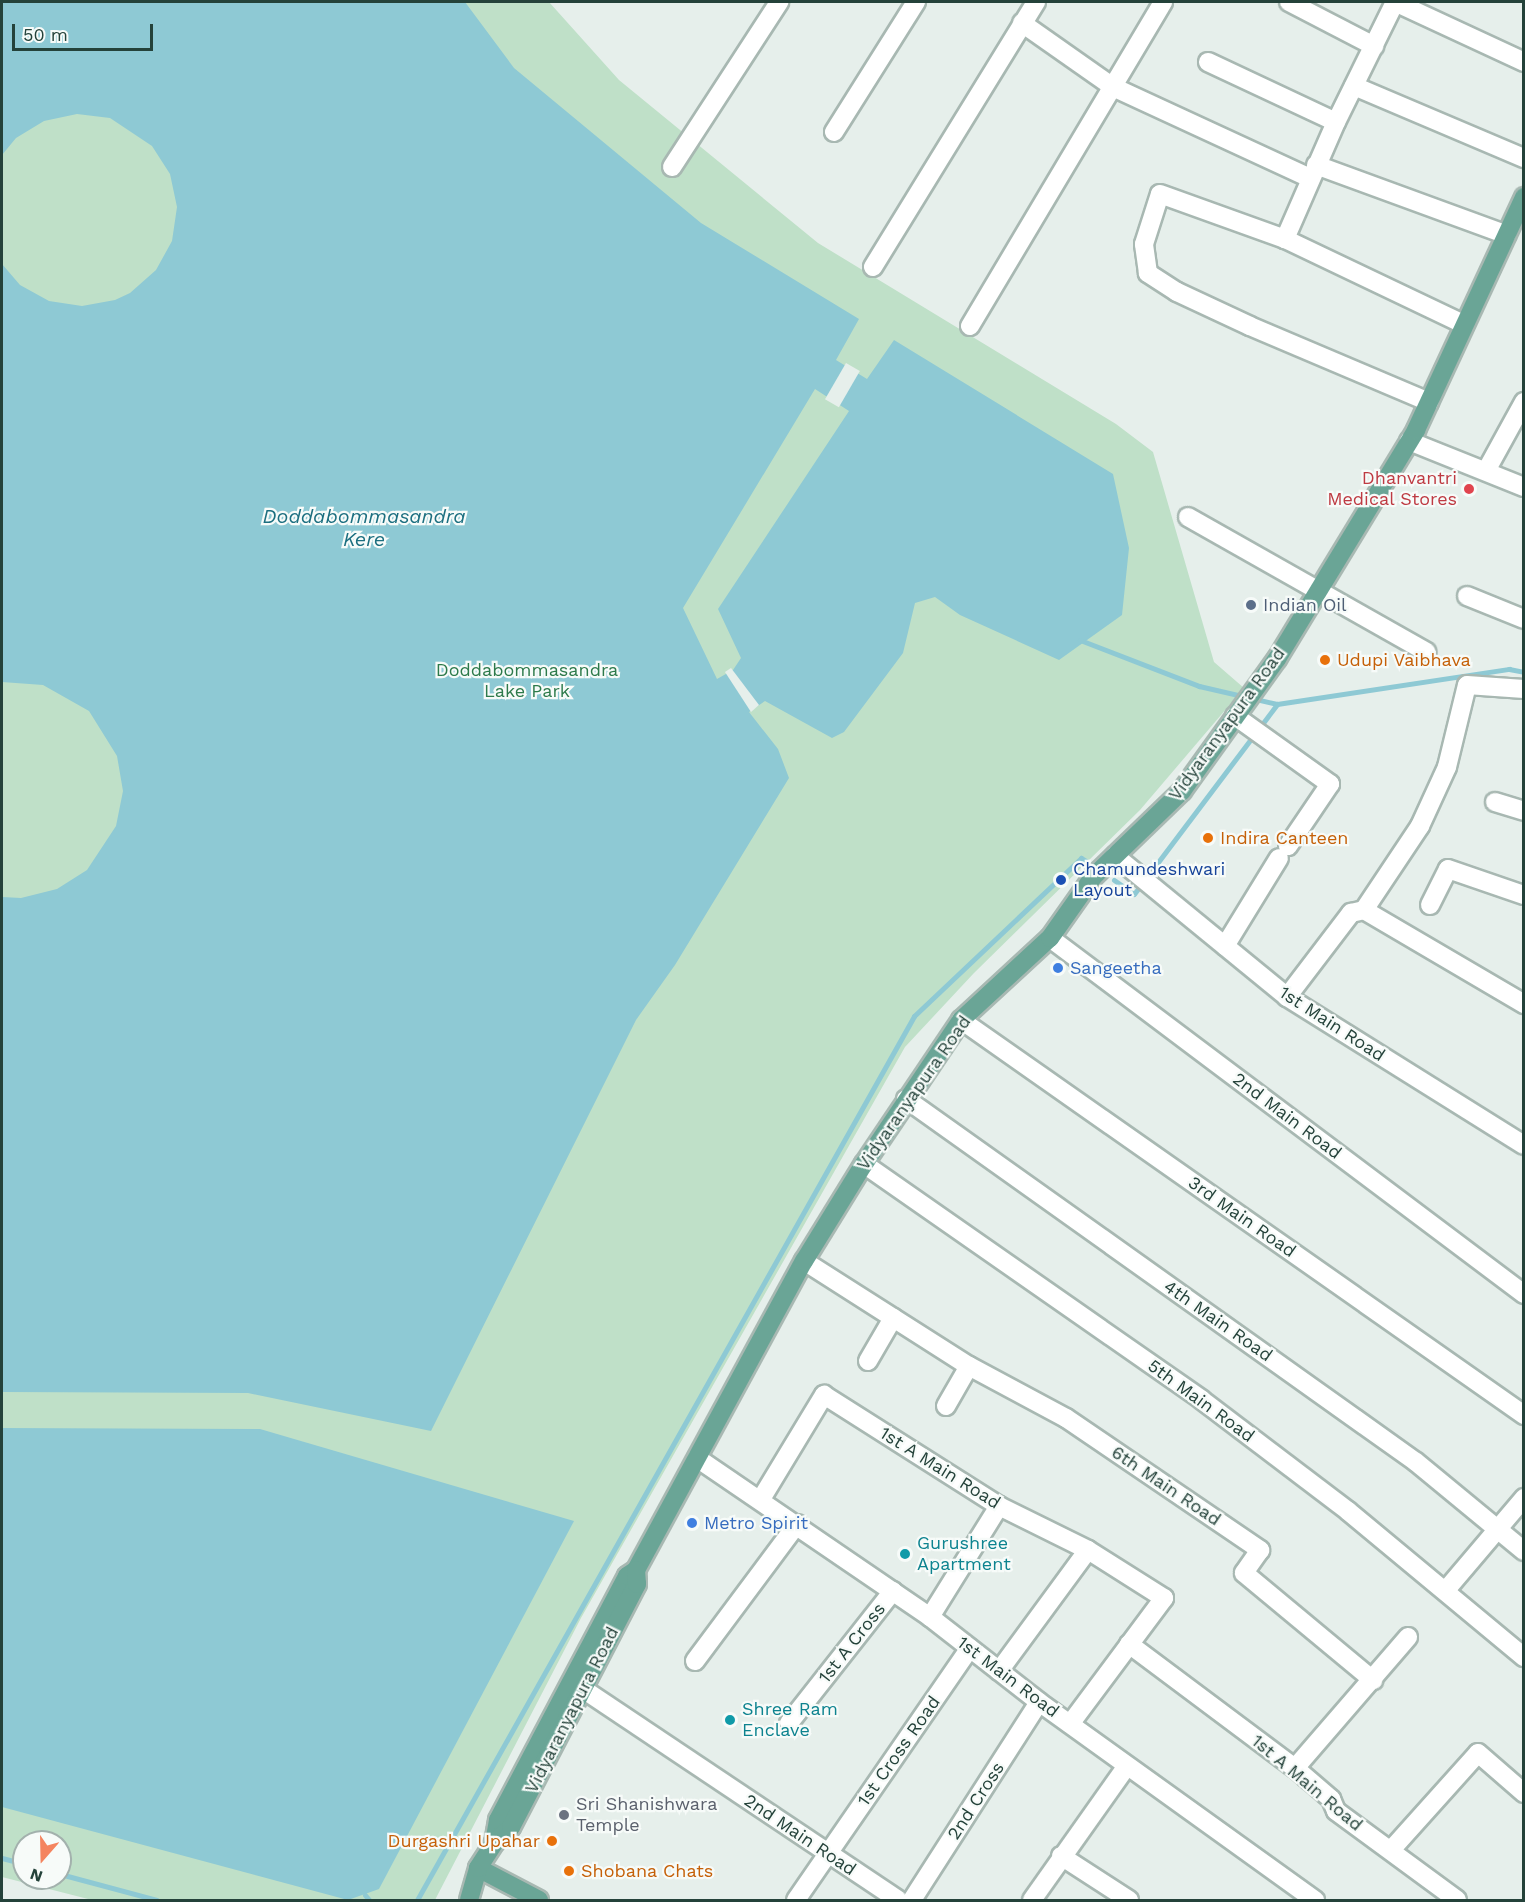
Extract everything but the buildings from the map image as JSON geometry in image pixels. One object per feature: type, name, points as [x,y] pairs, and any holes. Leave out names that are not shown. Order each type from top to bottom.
[{"type":"main road","name":"Vidyaranyapura Road","points":[[494,1843],[498,1820],[627,1576],[636,1570],[804,1261],[864,1164],[961,1020],[1050,938],[1093,877],[1182,790],[1277,659],[1409,441],[1524,197]]},
{"type":"main road","name":"Vidyaranyapura Road","points":[[478,1868],[494,1843],[511,1827],[637,1584],[636,1570]]},
{"type":"main road","points":[[466,1898],[478,1868],[539,1900]]},
{"type":"street","points":[[672,166],[779,2]]},
{"type":"street","points":[[834,132],[916,2]]},
{"type":"street","points":[[873,267],[1036,2]]},
{"type":"street","points":[[970,326],[1163,2]]},
{"type":"street","points":[[1290,2],[1374,46]]},
{"type":"street","points":[[1285,239],[1313,172],[1394,2],[1524,62]]},
{"type":"street","points":[[1022,23],[1113,87],[1313,172],[1507,235]]},
{"type":"street","points":[[1208,62],[1336,122]]},
{"type":"street","points":[[1354,86],[1524,158]]},
{"type":"street","points":[[1429,402],[1188,297],[1148,273],[1144,265],[1144,244],[1160,194],[1285,239],[1465,325]]},
{"type":"street","points":[[1485,471],[1524,402]]},
{"type":"street","points":[[1409,441],[1524,488]]},
{"type":"street","points":[[1188,517],[1427,652]]},
{"type":"street","points":[[1467,596],[1524,619]]},
{"type":"street","points":[[1287,997],[1351,913],[1364,910],[1420,826],[1447,767],[1467,685],[1524,689]]},
{"type":"street","points":[[1225,946],[1330,784],[1235,716]]},
{"type":"street","points":[[1495,802],[1524,811]]},
{"type":"street","name":"1st Main Road","points":[[1115,856],[1287,997],[1524,1145]]},
{"type":"street","points":[[1431,905],[1448,869],[1524,895]]},
{"type":"street","points":[[1364,910],[1524,1004]]},
{"type":"street","name":"2nd Main Road","points":[[1050,938],[1524,1294]]},
{"type":"street","name":"3rd Main Road","points":[[961,1020],[1524,1415]]},
{"type":"street","name":"4th Main Road","points":[[906,1099],[1416,1462],[1499,1528],[1524,1551]]},
{"type":"street","name":"5th Main Road","points":[[864,1164],[1202,1400],[1446,1590],[1524,1657]]},
{"type":"street","name":"6th Main Road","points":[[804,1261],[969,1366],[1066,1418],[1260,1550],[1244,1573],[1373,1680]]},
{"type":"street","points":[[868,1361],[893,1318]]},
{"type":"street","points":[[946,1406],[969,1366]]},
{"type":"street","name":"1st A Main Road","points":[[761,1499],[824,1395],[999,1506],[1088,1550],[1164,1598],[1129,1644],[1295,1768],[1331,1799],[1336,1811],[1457,1900]]},
{"type":"street","name":"1st Main Road","points":[[697,1458],[761,1499],[930,1617],[1127,1766],[1315,1900]]},
{"type":"street","points":[[1446,1590],[1524,1498]]},
{"type":"street","points":[[930,1617],[999,1506]]},
{"type":"street","points":[[695,1661],[797,1524]]},
{"type":"street","points":[[999,1671],[1088,1550]]},
{"type":"street","name":"1st A Cross","points":[[789,1723],[893,1591]]},
{"type":"street","points":[[1295,1768],[1408,1637]]},
{"type":"street","points":[[1070,1724],[1129,1644]]},
{"type":"street","name":"1st Cross Road","points":[[828,1854],[970,1648]]},
{"type":"street","name":"2nd Main Road","points":[[583,1689],[898,1900]]},
{"type":"street","name":"2nd Cross","points":[[912,1900],[1040,1702]]},
{"type":"street","points":[[1391,1850],[1478,1753],[1524,1793]]},
{"type":"street","points":[[1032,1900],[1127,1766]]},
{"type":"street","points":[[796,1900],[828,1854]]},
{"type":"street","points":[[1061,1856],[1129,1900]]},
{"type":"green space","name":"Doddabommasandra Kere","points":[[2,2],[549,2],[619,80],[818,243],[1116,424],[1153,452],[1214,662],[1244,688],[1140,810],[974,973],[905,1047],[581,1618],[435,1900],[92,1900],[53,1890],[72,1890],[72,1830],[12,1830],[12,1880],[2,1877]]},
{"type":"water","name":"Doddabommasandra Kere","points":[[2,2],[465,2],[514,68],[701,223],[859,319],[836,360],[867,379],[894,340],[1113,474],[1129,548],[1122,615],[1059,660],[960,615],[935,597],[915,603],[903,653],[844,732],[832,738],[765,701],[749,712],[778,749],[789,778],[675,965],[636,1020],[431,1431],[248,1393],[2,1392],[2,897],[21,898],[57,889],[87,870],[116,826],[123,791],[117,756],[89,711],[43,685],[2,682],[2,264],[20,285],[49,301],[82,306],[115,300],[130,293],[156,270],[172,241],[177,207],[170,174],[152,146],[110,118],[77,114],[44,121],[16,138],[2,155]],"holes":[[[815,389],[849,411],[718,609],[741,658],[733,670],[717,679],[683,608]]]},
{"type":"water","points":[[2,1428],[260,1429],[574,1521],[379,1889],[348,1900],[2,1807]]},
{"type":"pier","points":[[846,363],[860,371],[839,407],[825,399]]},
{"type":"pier","points":[[731,668],[759,705],[751,712],[725,672]]},
{"type":"waterway","points":[[1080,640],[1199,686],[1277,704]]},
{"type":"waterway","points":[[1114,880],[1134,894],[1277,704],[1509,669],[1524,672]]},
{"type":"waterway","points":[[417,1900],[914,1016],[1081,858],[1086,861]]},
{"type":"waterway","points":[[2,1858],[12,1861]]},
{"type":"waterway","points":[[72,1877],[157,1900]]},
{"type":"waterway","points":[[365,1895],[369,1900]]},
{"type":"place","name":"Dhanvantri Medical Stores","points":[[1469,489]]},
{"type":"place","name":"Indian Oil","points":[[1251,605]]},
{"type":"place","name":"Udupi Vaibhava","points":[[1325,660]]},
{"type":"place","name":"Indira Canteen","points":[[1208,838]]},
{"type":"place","name":"Chamundeshwari Layout","points":[[1061,880]]},
{"type":"place","name":"Sangeetha","points":[[1058,968]]},
{"type":"place","name":"Metro Spirit","points":[[692,1523]]},
{"type":"place","name":"Gurushree Apartment","points":[[905,1554]]},
{"type":"place","name":"Shree Ram Enclave","points":[[730,1720]]},
{"type":"place","name":"Sri Shanishwara Temple","points":[[564,1815]]},
{"type":"place","name":"Durgashri Upahar","points":[[552,1841]]},
{"type":"place","name":"Shobana Chats","points":[[569,1871]]},
{"type":"park label","name":"Doddabommasandra Lake Park","points":[[527,681]]}]
